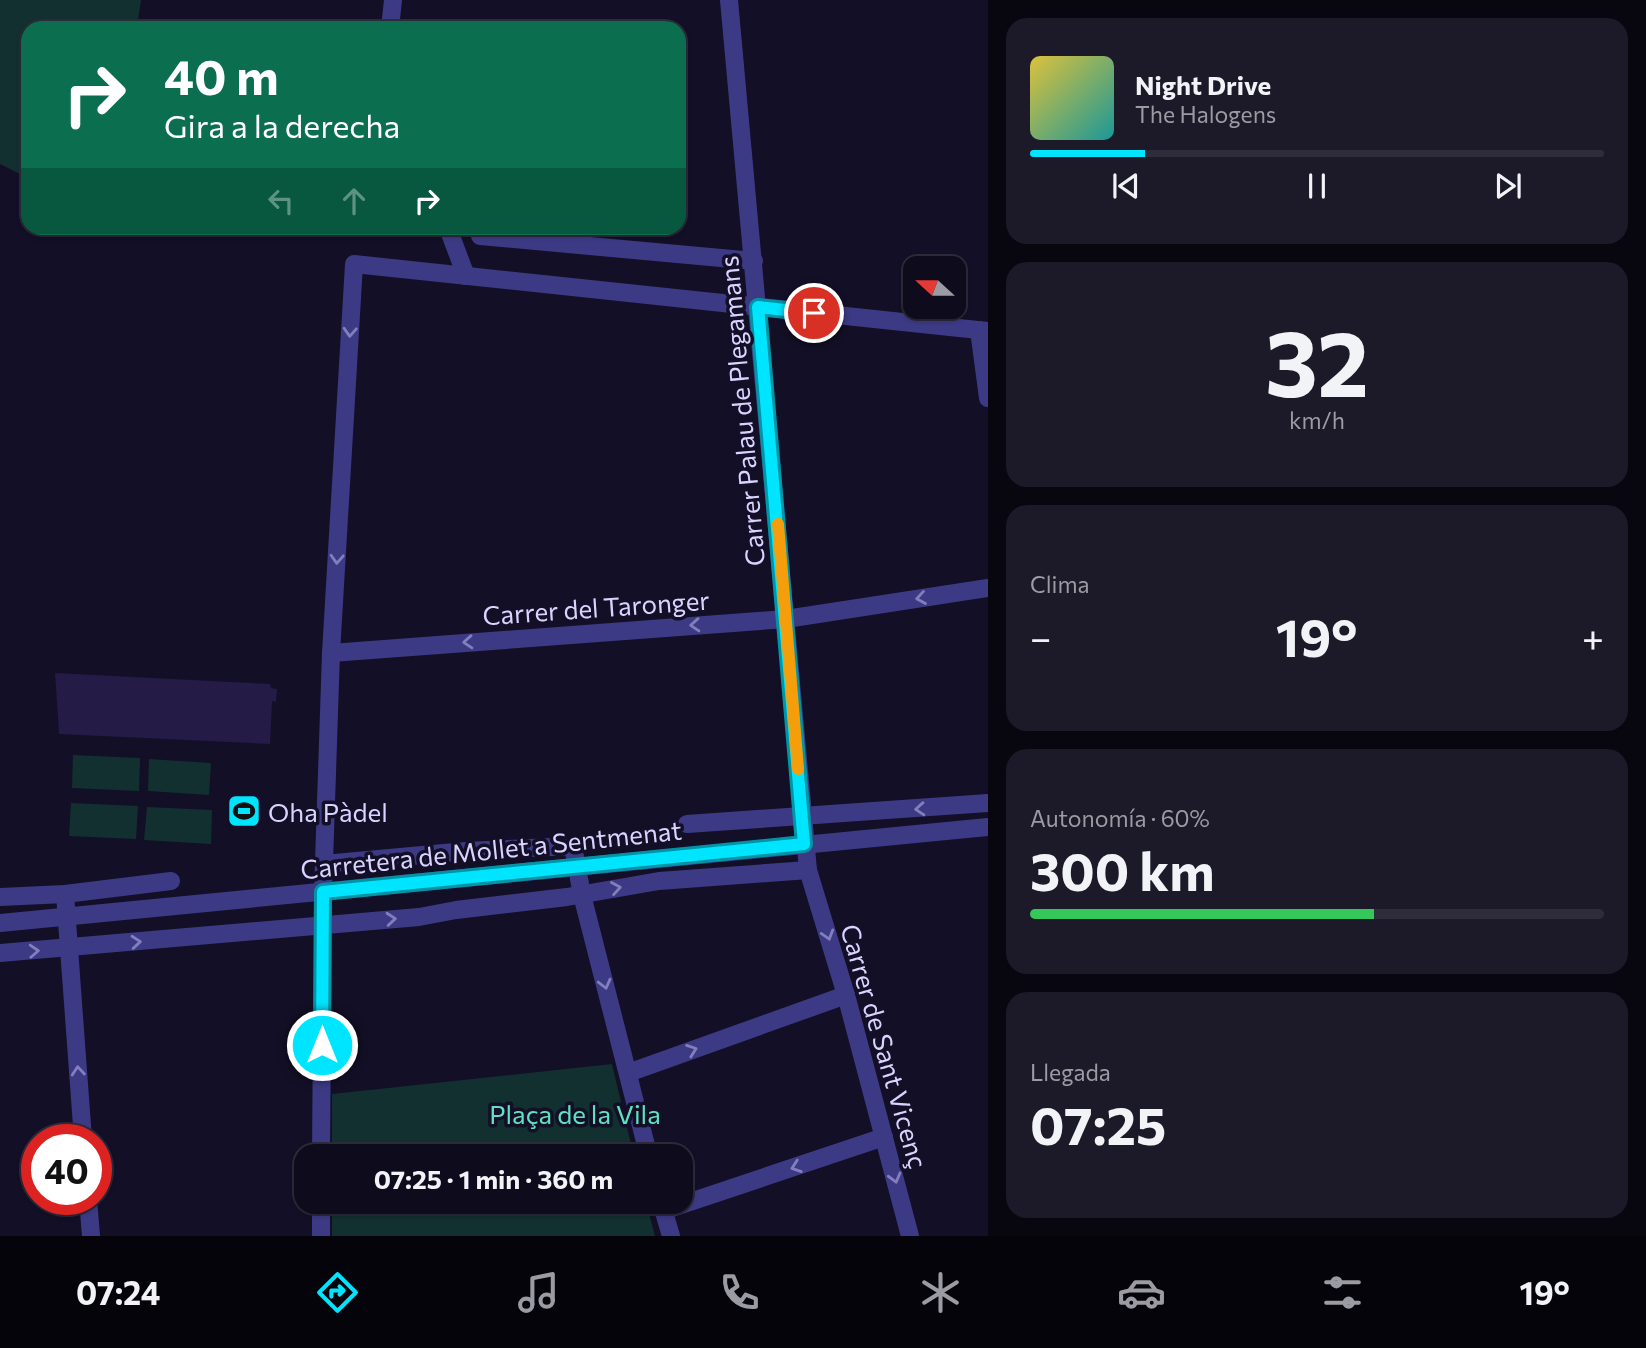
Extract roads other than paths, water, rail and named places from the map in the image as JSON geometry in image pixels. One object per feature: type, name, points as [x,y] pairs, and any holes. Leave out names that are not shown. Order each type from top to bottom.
[{"type":"street","points":[[391,21],[393,0]]},
{"type":"street","name":"Carrer Palau de Plegamans","points":[[729,0],[804,844]]},
{"type":"street","points":[[451,235],[466,276]]},
{"type":"street","points":[[480,235],[754,261]]},
{"type":"street","points":[[321,1144],[323,892],[331,653],[354,264],[984,330],[988,398]]},
{"type":"street","name":"Carrer del Taronger","points":[[331,653],[786,619],[988,588]]},
{"type":"street","points":[[687,824],[988,803]]},
{"type":"street","name":"Carretera de Mollet a Sentmenat","points":[[0,923],[988,827]]},
{"type":"street","name":"Carrer de Sant Vicenç","points":[[804,844],[808,870],[846,995],[911,1236]]},
{"type":"street","name":"Carretera de Mollet a Sentmenat","points":[[324,864],[453,852],[573,846],[576,868]]},
{"type":"street","points":[[576,868],[646,1144]]},
{"type":"street","name":"Carretera de Mollet a Sentmenat","points":[[0,953],[419,917],[582,895],[659,880],[808,870]]},
{"type":"street","points":[[0,897],[65,894],[171,881]]},
{"type":"street","points":[[65,894],[82,1124]]},
{"type":"street","points":[[628,1073],[846,995]]},
{"type":"street","points":[[693,1197],[884,1137]]},
{"type":"street","points":[[321,1214],[321,1236]]},
{"type":"street","points":[[664,1214],[671,1236]]},
{"type":"street","points":[[89,1215],[91,1236]]},
{"type":"place","name":"Oha Pàdel","points":[[244,811]]},
{"type":"park label","name":"Plaça de la Vila","points":[[575,1113]]}]
